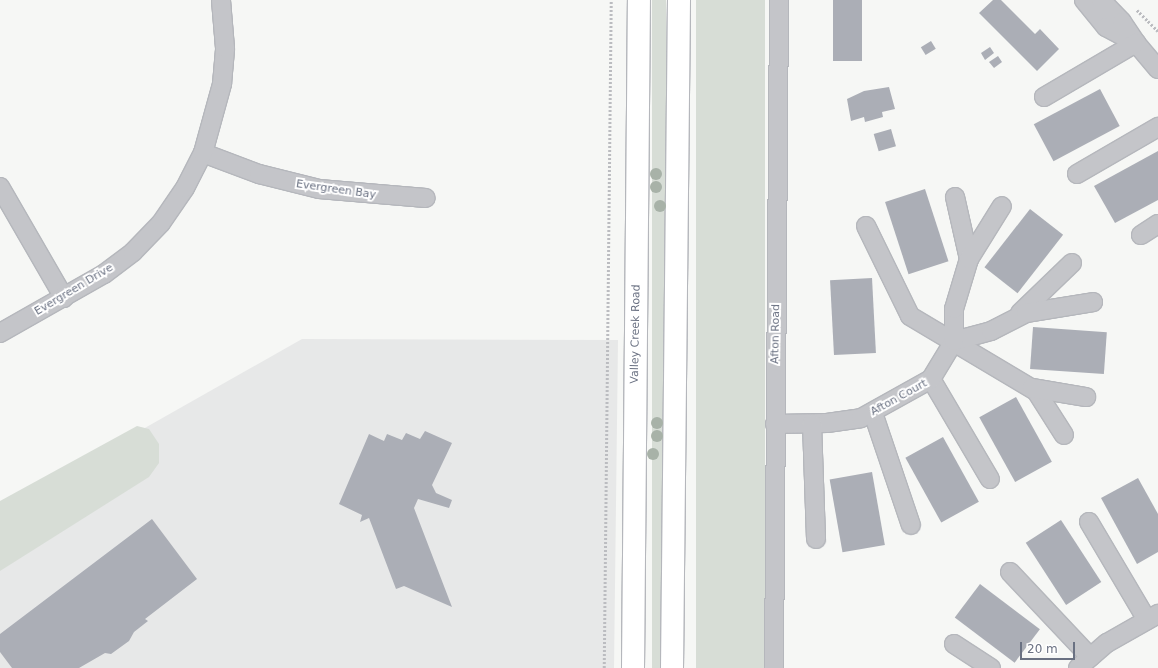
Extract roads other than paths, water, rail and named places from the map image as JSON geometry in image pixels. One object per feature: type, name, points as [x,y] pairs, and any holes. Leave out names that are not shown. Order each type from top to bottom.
[{"type":"main road","name":"Valley Creek Road","points":[[633,668],[640,0]]},
{"type":"main road","points":[[672,668],[679,0]]},
{"type":"street","name":"Evergreen Drive","points":[[0,333],[64,298],[133,252],[161,223],[203,153],[222,84],[225,48],[221,0]]},
{"type":"street","name":"Afton Road","points":[[774,668],[779,0]]},
{"type":"street","points":[[1084,0],[1106,27],[1136,43]]},
{"type":"street","points":[[1101,0],[1122,22],[1136,43],[1158,69]]},
{"type":"street","points":[[1044,97],[1136,43]]},
{"type":"street","points":[[1077,174],[1158,127]]},
{"type":"street","name":"Evergreen Bay","points":[[203,153],[259,174],[319,189],[426,198]]},
{"type":"street","points":[[0,187],[64,298]]},
{"type":"street","points":[[955,197],[969,259]]},
{"type":"street","points":[[954,341],[954,309],[969,259],[1002,206]]},
{"type":"street","points":[[1141,235],[1158,224]]},
{"type":"street","points":[[866,226],[910,316],[1027,386],[1044,400],[1064,436]]},
{"type":"street","points":[[1009,321],[1072,262]]},
{"type":"street","points":[[954,341],[986,333],[1009,321],[1032,312],[1093,302]]},
{"type":"street","name":"Afton Court","points":[[775,424],[812,424],[844,421],[873,413],[932,380],[954,341]]},
{"type":"street","points":[[932,380],[990,479]]},
{"type":"street","points":[[1027,386],[1086,397]]},
{"type":"street","points":[[873,413],[911,525]]},
{"type":"street","points":[[812,424],[816,539]]},
{"type":"street","points":[[1010,572],[1084,662],[1152,617],[1090,522]]},
{"type":"street","points":[[954,644],[991,668]]}]
